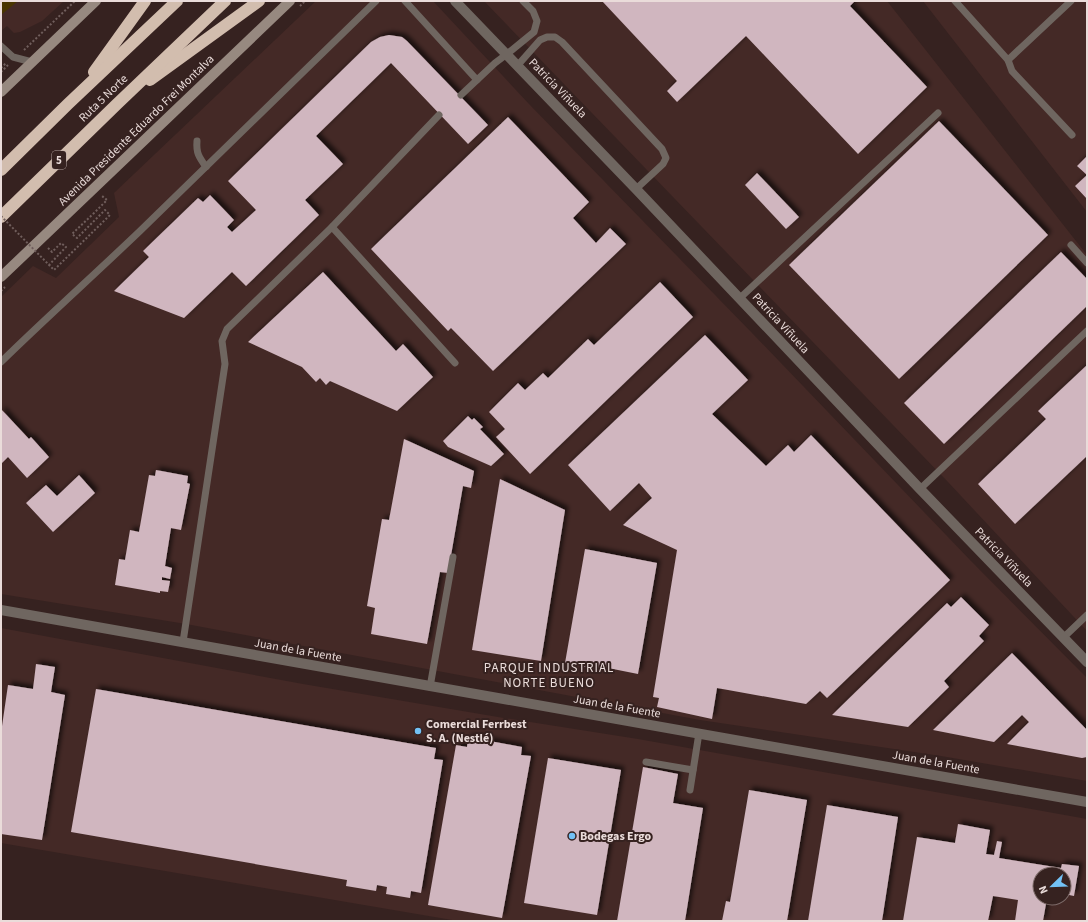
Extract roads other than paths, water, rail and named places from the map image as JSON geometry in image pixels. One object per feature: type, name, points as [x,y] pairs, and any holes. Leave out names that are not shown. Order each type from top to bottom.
[{"type":"highway","points":[[68,104],[104,58],[145,1]]},
{"type":"highway","name":"Ruta 5 Norte","points":[[1,170],[68,104],[177,1]]},
{"type":"highway","name":"Ruta 5 Norte","points":[[1,216],[224,1]]},
{"type":"highway","points":[[116,104],[207,40],[258,1]]},
{"type":"main road","points":[[1,92],[96,1]]},
{"type":"main road","name":"Avenida Presidente Eduardo Frei Montalva","points":[[1,277],[290,1]]},
{"type":"street","name":"Patricia Viñuela","points":[[456,1],[920,489],[1087,662]]},
{"type":"street","name":"Juan de la Fuente","points":[[1,610],[1087,802]]},
{"type":"lane","points":[[1,362],[98,271],[376,1]]},
{"type":"lane","points":[[405,1],[477,80]]},
{"type":"lane","points":[[461,95],[495,63],[534,32],[537,21],[532,11],[523,1]]},
{"type":"lane","points":[[955,1],[1008,60],[1012,71],[1072,135]]},
{"type":"lane","points":[[1008,60],[1071,1]]},
{"type":"lane","points":[[518,65],[540,40],[547,37],[555,37],[562,42],[665,154],[666,158],[663,164],[636,189]]},
{"type":"lane","points":[[1,46],[12,57],[32,62]]},
{"type":"lane","points":[[740,298],[938,113]]},
{"type":"lane","points":[[183,642],[225,364],[222,341],[227,329],[332,227],[439,115]]},
{"type":"lane","points":[[197,140],[196,149],[199,157],[206,167]]},
{"type":"lane","points":[[332,227],[455,363]]},
{"type":"lane","points":[[1071,245],[1087,263]]},
{"type":"lane","points":[[920,489],[1087,331]]},
{"type":"lane","points":[[430,687],[453,557]]},
{"type":"lane","points":[[1063,638],[1087,615]]},
{"type":"lane","points":[[690,790],[698,733]]},
{"type":"lane","points":[[646,762],[693,770]]},
{"type":"place","name":"Comercial Ferrbest S. A. (Nestlé)","points":[[418,731]]},
{"type":"place","name":"Bodegas Ergo","points":[[572,836]]},
{"type":"district","name":"PARQUE INDUSTRIAL NORTE BUENO","points":[[549,674]]}]
